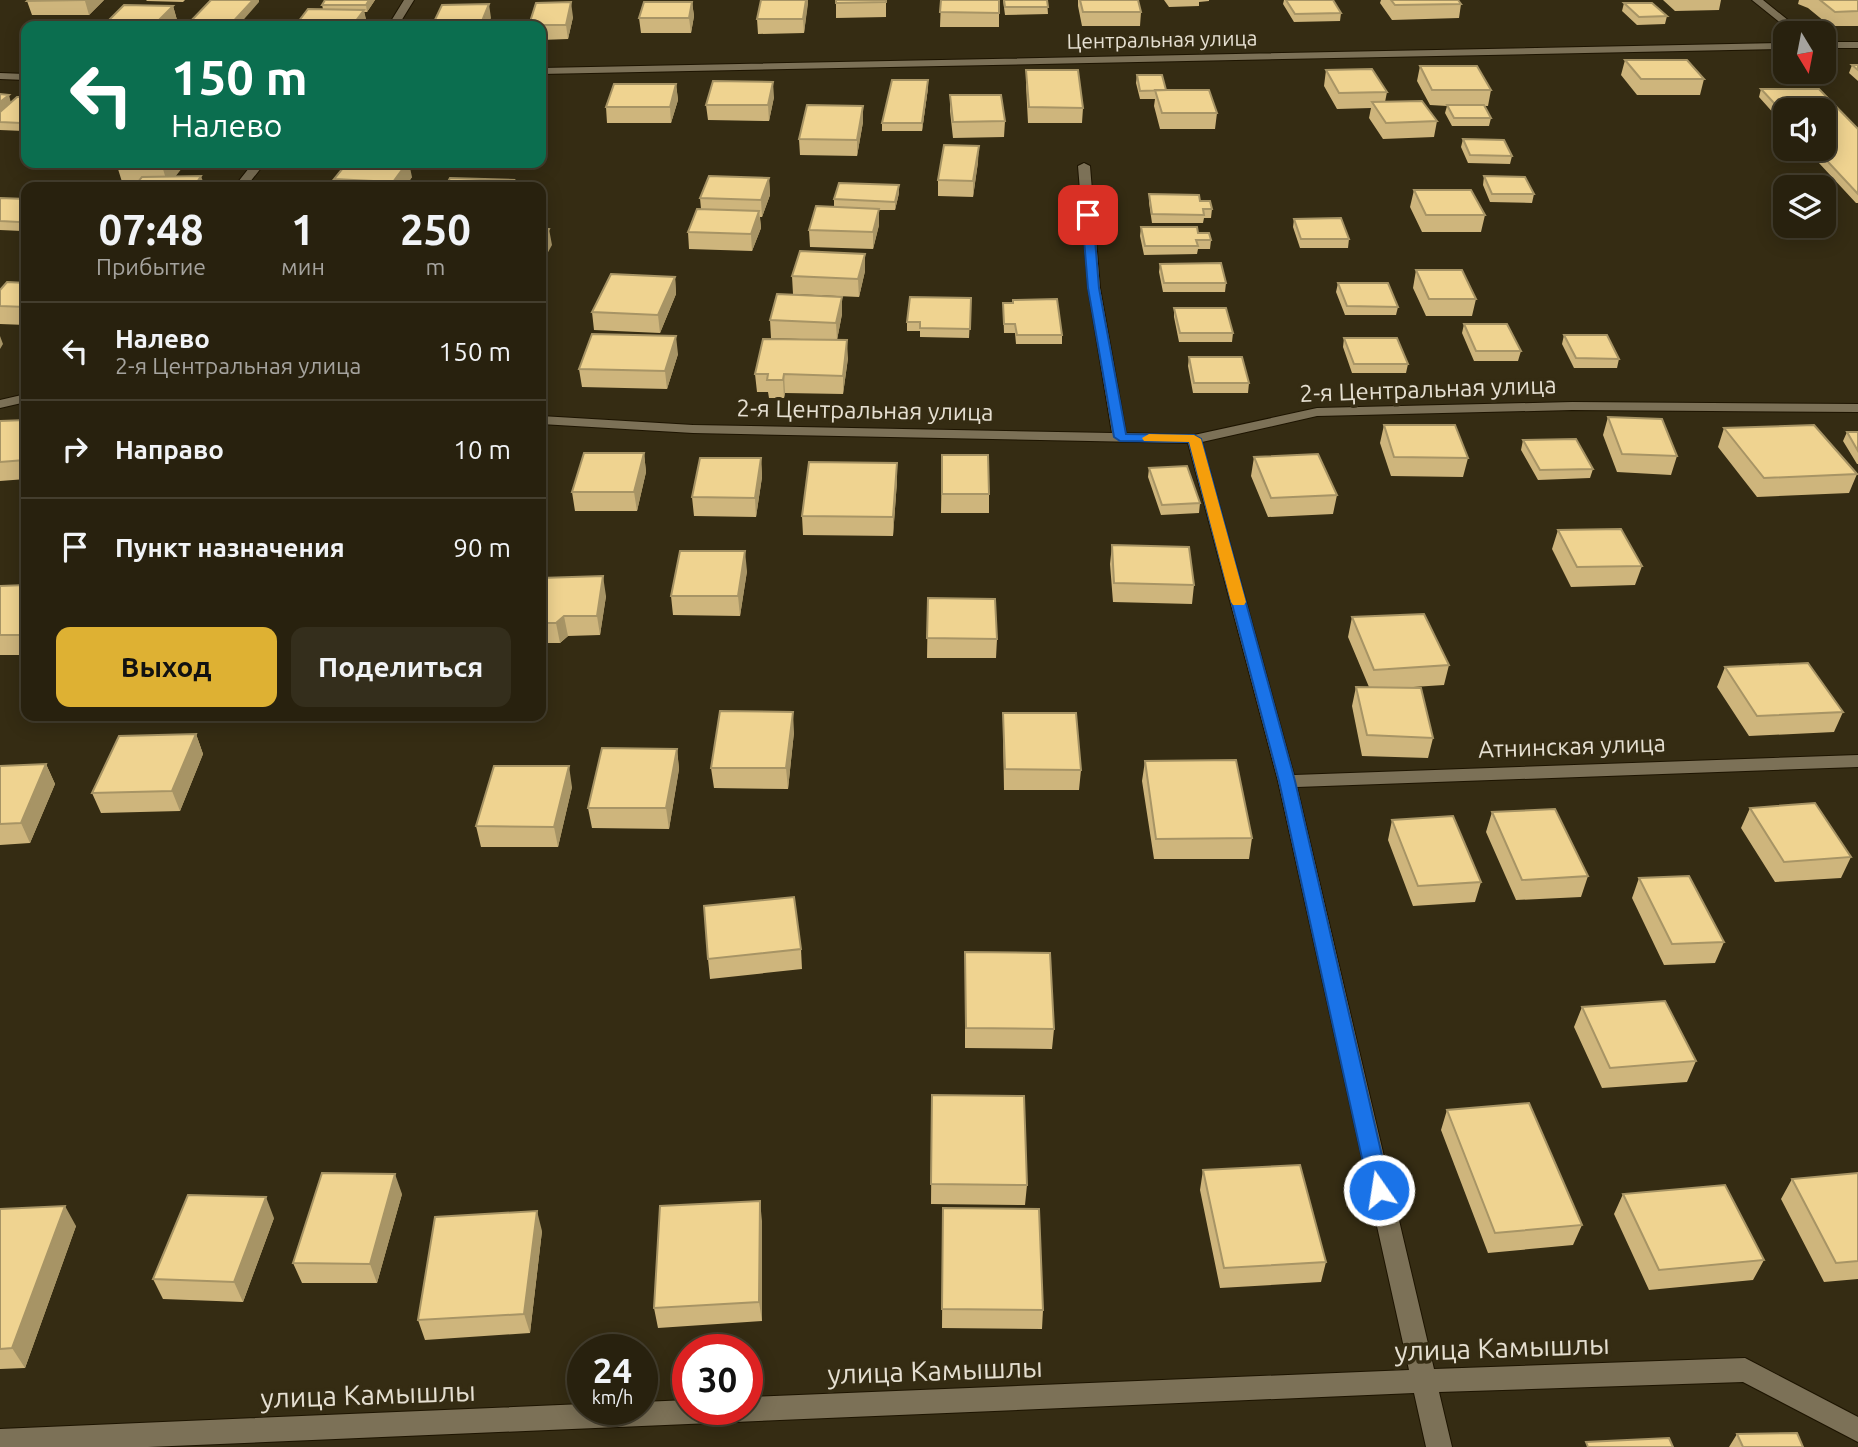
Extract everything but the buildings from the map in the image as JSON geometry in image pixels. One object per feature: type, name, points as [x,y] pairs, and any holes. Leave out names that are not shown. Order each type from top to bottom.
[{"type":"street","points":[[396,21],[409,0]]},
{"type":"street","points":[[1757,0],[1784,21]]},
{"type":"street","points":[[1836,45],[1858,45]]},
{"type":"street","name":"Центральная улица","points":[[546,71],[1773,46]]},
{"type":"street","points":[[0,76],[21,76]]},
{"type":"street","points":[[1084,166],[1094,288],[1120,437]]},
{"type":"street","points":[[244,182],[255,168]]},
{"type":"street","points":[[0,404],[21,399]]},
{"type":"street","name":"2-я Центральная улица","points":[[546,420],[693,429],[1194,439],[1317,412],[1572,406],[1858,408]]},
{"type":"street","points":[[1194,439],[1287,781],[1439,1447]]},
{"type":"street","name":"Атнинская улица","points":[[1287,781],[1858,761]]},
{"type":"street","name":"улица Камышлы","points":[[0,1441],[1422,1381],[1745,1370],[1858,1430]]},
{"type":"slow traffic","points":[[1149,438],[1194,439],[1238,602]]},
{"type":"route","points":[[1088,215],[1094,288],[1120,437],[1194,439],[1287,781],[1379,1190]]}]
